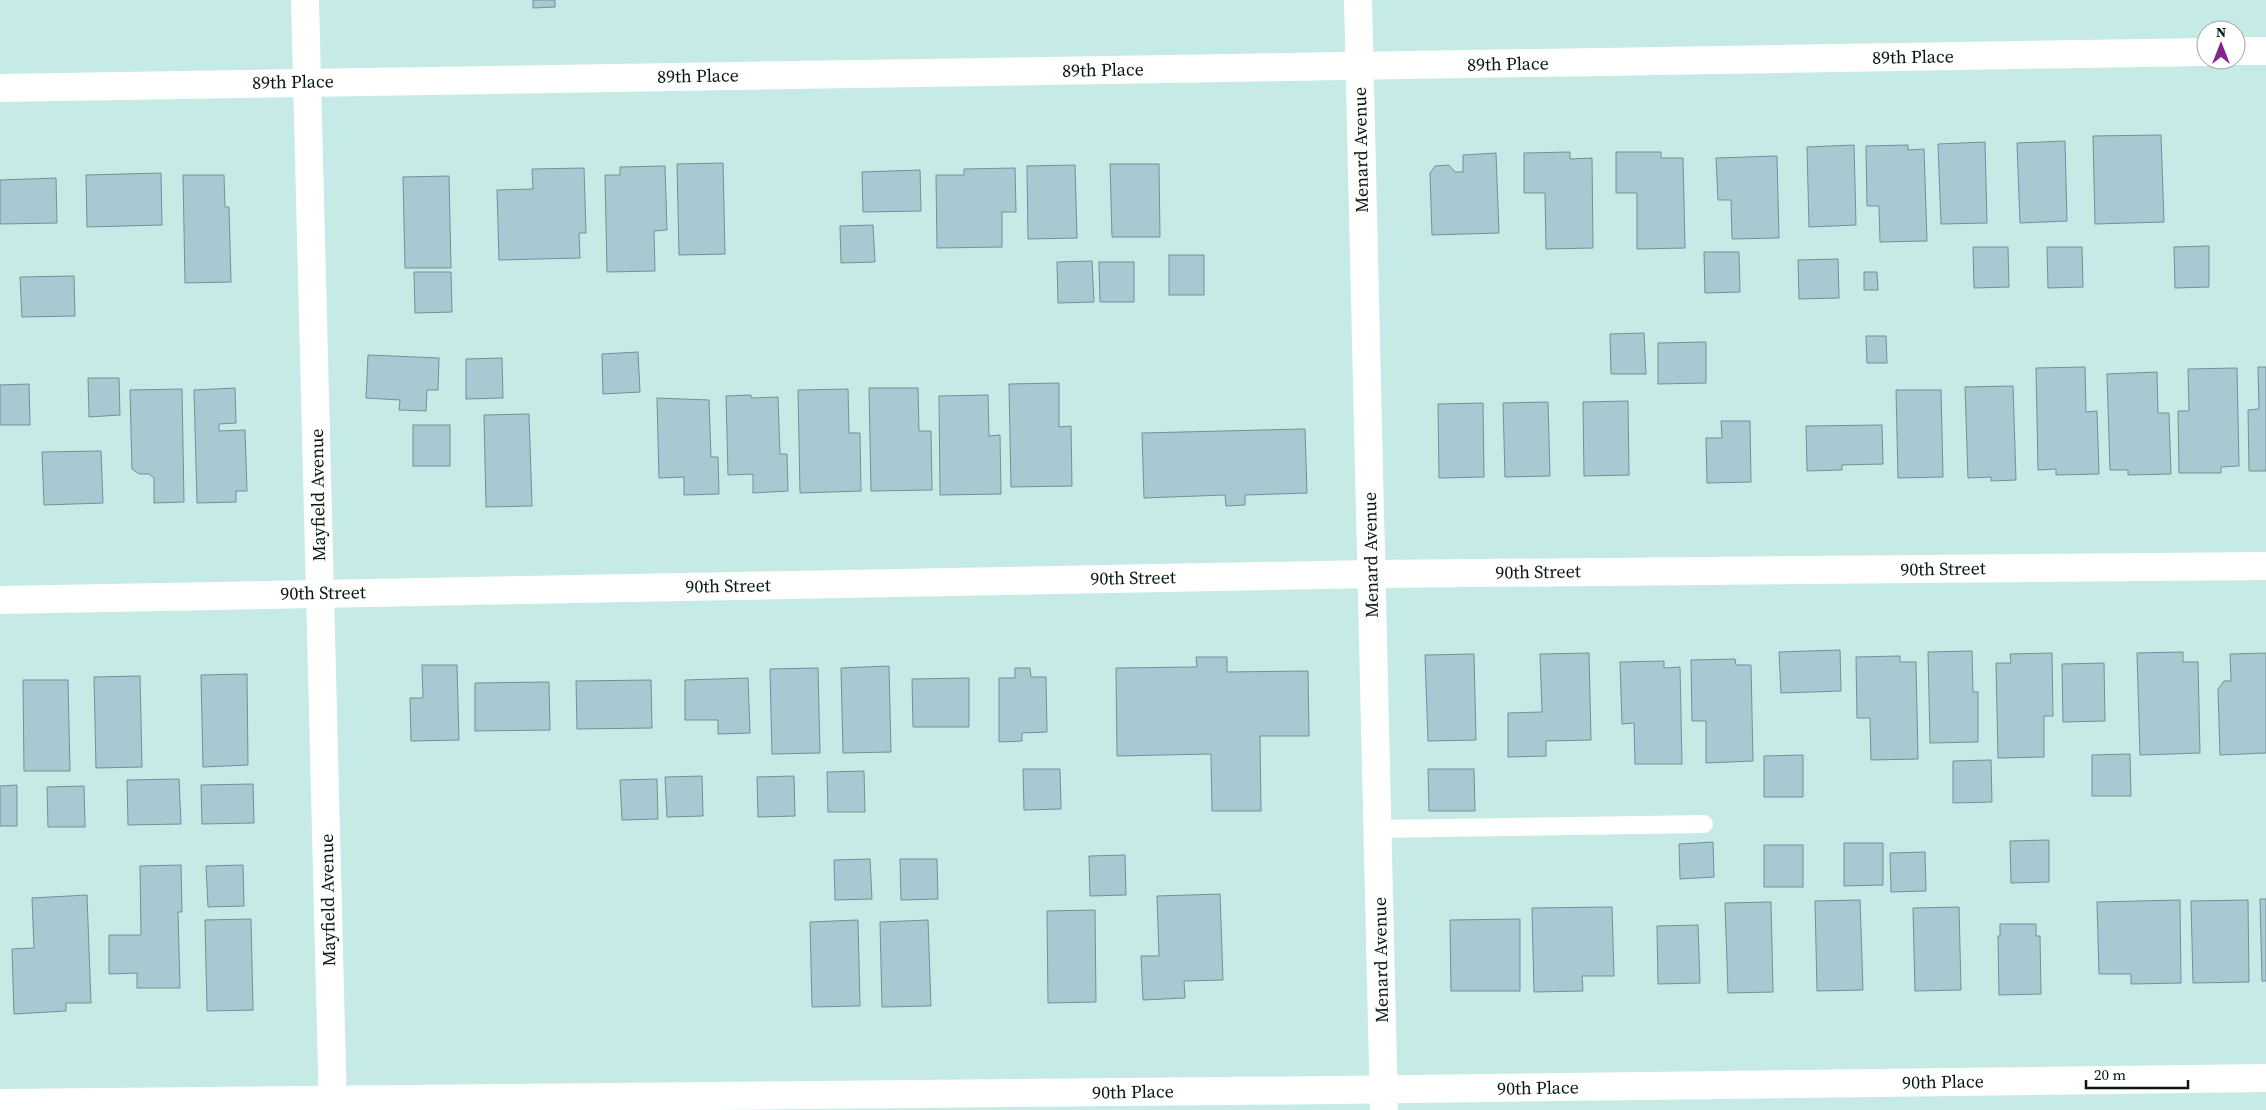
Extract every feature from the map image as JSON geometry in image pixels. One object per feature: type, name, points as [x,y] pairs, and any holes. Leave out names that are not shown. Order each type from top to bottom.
[{"type":"street","name":"Mayfield Avenue","points":[[305,0],[333,1105]]},
{"type":"street","name":"Menard Avenue","points":[[1358,0],[1384,1100]]},
{"type":"street","points":[[2246,52],[2266,51]]},
{"type":"street","name":"89th Place","points":[[0,88],[2196,52]]},
{"type":"street","name":"90th Street","points":[[0,600],[1371,574],[2266,566]]},
{"type":"street","name":"90th Place","points":[[0,1103],[333,1105],[1384,1100],[2266,1078]]},
{"type":"lane","points":[[1377,830],[1704,824]]},
{"type":"building","points":[[533,0],[555,0],[555,7],[533,8]]},
{"type":"building","points":[[2161,135],[2164,222],[2095,224],[2093,136]]},
{"type":"building","points":[[2065,141],[2067,221],[2020,223],[2017,143]]},
{"type":"building","points":[[1985,142],[1987,223],[1941,224],[1938,144]]},
{"type":"building","points":[[1854,145],[1856,225],[1809,227],[1807,147]]},
{"type":"building","points":[[1908,145],[1908,150],[1924,149],[1927,241],[1880,242],[1879,206],[1867,206],[1866,146]]},
{"type":"building","points":[[1570,152],[1570,159],[1592,158],[1593,248],[1546,249],[1545,193],[1524,193],[1524,153]]},
{"type":"building","points":[[1616,152],[1661,152],[1661,158],[1683,158],[1685,248],[1637,249],[1637,193],[1616,193]]},
{"type":"building","points":[[1496,153],[1499,233],[1432,235],[1430,173],[1435,166],[1449,165],[1455,172],[1463,172],[1463,155]]},
{"type":"building","points":[[1777,156],[1779,238],[1732,239],[1731,200],[1718,200],[1716,158]]},
{"type":"building","points":[[723,163],[725,254],[679,255],[677,164]]},
{"type":"building","points":[[1110,164],[1159,164],[1160,237],[1112,237]]},
{"type":"building","points":[[1075,165],[1077,238],[1028,239],[1027,166]]},
{"type":"building","points":[[665,166],[667,230],[654,231],[655,271],[607,272],[605,175],[620,175],[620,167]]},
{"type":"building","points":[[584,168],[586,233],[579,233],[580,258],[499,260],[497,190],[533,189],[532,169]]},
{"type":"building","points":[[1015,168],[1016,212],[1002,212],[1002,247],[937,248],[936,175],[964,175],[964,169]]},
{"type":"building","points":[[920,170],[921,211],[863,212],[862,172]]},
{"type":"building","points":[[161,173],[162,225],[87,227],[86,175]]},
{"type":"building","points":[[183,175],[224,175],[225,207],[229,207],[231,282],[185,283]]},
{"type":"building","points":[[449,176],[451,268],[405,268],[403,177]]},
{"type":"building","points":[[56,178],[57,223],[0,224],[0,180]]},
{"type":"building","points":[[873,225],[875,262],[841,263],[840,226]]},
{"type":"building","points":[[2209,246],[2209,287],[2175,288],[2174,247]]},
{"type":"building","points":[[1973,247],[2008,247],[2009,287],[1974,288]]},
{"type":"building","points":[[2047,247],[2082,247],[2083,287],[2048,288]]},
{"type":"building","points":[[1704,252],[1739,252],[1740,292],[1705,293]]},
{"type":"building","points":[[1169,255],[1204,255],[1204,295],[1169,295]]},
{"type":"building","points":[[1838,259],[1839,298],[1799,299],[1798,260]]},
{"type":"building","points":[[1092,261],[1094,302],[1058,303],[1057,262]]},
{"type":"building","points":[[1099,262],[1134,262],[1134,302],[1100,302]]},
{"type":"building","points":[[414,272],[451,272],[452,312],[415,313]]},
{"type":"building","points":[[1864,272],[1877,272],[1878,290],[1864,290]]},
{"type":"building","points":[[74,276],[75,316],[22,317],[20,277]]},
{"type":"building","points":[[1644,333],[1646,374],[1611,374],[1610,334]]},
{"type":"building","points":[[1866,336],[1886,336],[1887,363],[1867,363]]},
{"type":"building","points":[[1706,342],[1706,383],[1658,384],[1658,343]]},
{"type":"building","points":[[638,352],[640,392],[603,394],[602,354]]},
{"type":"building","points":[[368,355],[439,358],[438,390],[427,390],[426,411],[399,410],[400,400],[366,398]]},
{"type":"building","points":[[502,358],[503,398],[466,399],[466,359]]},
{"type":"building","points":[[2085,367],[2086,412],[2097,411],[2099,474],[2056,475],[2056,469],[2038,470],[2036,368]]},
{"type":"building","points":[[2258,367],[2266,367],[2266,471],[2249,471],[2248,410],[2259,409]]},
{"type":"building","points":[[2237,368],[2239,466],[2221,467],[2221,473],[2179,473],[2178,411],[2189,411],[2188,369]]},
{"type":"building","points":[[2157,372],[2158,413],[2169,413],[2171,474],[2128,475],[2128,470],[2110,470],[2107,374]]},
{"type":"building","points":[[88,378],[119,378],[120,415],[89,417]]},
{"type":"building","points":[[1059,383],[1059,427],[1071,426],[1072,486],[1011,487],[1009,384]]},
{"type":"building","points":[[29,384],[30,425],[0,425],[0,385]]},
{"type":"building","points":[[2013,386],[2016,480],[1991,481],[1991,477],[1968,478],[1965,387]]},
{"type":"building","points":[[235,388],[236,423],[219,424],[219,431],[245,430],[247,491],[236,491],[236,502],[197,503],[194,390]]},
{"type":"building","points":[[869,388],[918,388],[919,431],[931,431],[932,490],[871,491]]},
{"type":"building","points":[[182,389],[184,502],[154,503],[154,478],[149,474],[139,474],[132,469],[130,390]]},
{"type":"building","points":[[848,389],[849,433],[860,433],[861,491],[800,493],[798,390]]},
{"type":"building","points":[[1896,390],[1941,390],[1943,477],[1898,478]]},
{"type":"building","points":[[751,395],[751,398],[778,397],[780,454],[787,454],[788,491],[753,493],[753,474],[728,475],[726,396]]},
{"type":"building","points":[[988,395],[989,436],[1000,435],[1001,494],[940,495],[939,396]]},
{"type":"building","points":[[657,398],[709,400],[711,457],[718,457],[719,494],[684,495],[684,477],[659,478]]},
{"type":"building","points":[[1628,401],[1629,475],[1584,476],[1583,402]]},
{"type":"building","points":[[1548,402],[1550,476],[1505,477],[1503,403]]},
{"type":"building","points":[[1483,403],[1484,477],[1439,478],[1438,404]]},
{"type":"building","points":[[529,414],[532,506],[486,507],[484,415]]},
{"type":"building","points":[[1721,421],[1750,421],[1751,482],[1707,483],[1706,438],[1722,438]]},
{"type":"building","points":[[413,425],[450,425],[450,466],[413,466]]},
{"type":"building","points":[[1882,425],[1883,464],[1842,465],[1842,470],[1807,471],[1806,426]]},
{"type":"building","points":[[1305,429],[1307,493],[1245,495],[1245,505],[1226,506],[1225,495],[1144,498],[1142,433]]},
{"type":"building","points":[[101,451],[103,503],[44,505],[42,452]]},
{"type":"building","points":[[1840,650],[1841,691],[1781,693],[1779,652]]},
{"type":"building","points":[[1972,651],[1973,692],[1978,692],[1978,742],[1930,743],[1928,652]]},
{"type":"building","points":[[2183,652],[2183,662],[2198,662],[2200,753],[2140,755],[2137,653]]},
{"type":"building","points":[[1589,653],[1591,740],[1546,741],[1546,756],[1508,757],[1508,713],[1542,712],[1540,654]]},
{"type":"building","points":[[2052,653],[2053,716],[2044,716],[2044,757],[1998,758],[1996,663],[2011,663],[2010,654]]},
{"type":"building","points":[[2266,653],[2266,753],[2220,755],[2218,689],[2224,681],[2231,681],[2230,654]]},
{"type":"building","points":[[1474,654],[1476,740],[1428,741],[1425,655]]},
{"type":"building","points":[[1900,656],[1900,662],[1916,662],[1918,759],[1871,760],[1870,718],[1857,718],[1856,657]]},
{"type":"building","points":[[1196,657],[1227,657],[1227,672],[1308,671],[1309,736],[1260,736],[1261,811],[1212,811],[1211,754],[1117,756],[1116,668],[1197,667]]},
{"type":"building","points":[[1735,659],[1736,665],[1751,665],[1753,761],[1706,763],[1706,721],[1692,721],[1691,660]]},
{"type":"building","points":[[1664,661],[1664,668],[1680,667],[1682,764],[1635,764],[1634,723],[1622,724],[1620,662]]},
{"type":"building","points":[[2104,663],[2105,721],[2063,722],[2062,664]]},
{"type":"building","points":[[422,665],[457,665],[459,740],[411,741],[410,698],[423,698]]},
{"type":"building","points":[[889,666],[891,752],[843,753],[841,668]]},
{"type":"building","points":[[818,668],[820,753],[772,754],[770,669]]},
{"type":"building","points":[[1015,668],[1030,668],[1031,677],[1046,677],[1047,732],[1022,733],[1022,741],[999,742],[999,678],[1015,678]]},
{"type":"building","points":[[247,674],[248,765],[203,767],[201,675]]},
{"type":"building","points":[[140,676],[142,767],[96,768],[94,677]]},
{"type":"building","points":[[748,678],[750,733],[718,734],[718,720],[685,720],[685,680]]},
{"type":"building","points":[[969,678],[969,727],[913,727],[912,679]]},
{"type":"building","points":[[23,680],[68,680],[70,771],[24,771]]},
{"type":"building","points":[[651,680],[652,728],[577,729],[576,681]]},
{"type":"building","points":[[549,682],[550,730],[475,731],[475,683]]},
{"type":"building","points":[[2130,754],[2131,796],[2092,796],[2092,755]]},
{"type":"building","points":[[1803,755],[1803,797],[1764,797],[1764,756]]},
{"type":"building","points":[[1991,760],[1992,802],[1953,803],[1953,761]]},
{"type":"building","points":[[1023,769],[1060,769],[1061,809],[1024,810]]},
{"type":"building","points":[[1428,769],[1474,769],[1475,811],[1429,811]]},
{"type":"building","points":[[864,771],[865,812],[828,812],[827,772]]},
{"type":"building","points":[[702,776],[703,816],[667,817],[665,777]]},
{"type":"building","points":[[794,776],[795,816],[758,817],[757,777]]},
{"type":"building","points":[[179,779],[181,824],[128,825],[127,780]]},
{"type":"building","points":[[657,779],[658,819],[622,820],[620,780]]},
{"type":"building","points":[[253,784],[254,823],[202,824],[201,785]]},
{"type":"building","points":[[17,785],[17,826],[0,826],[0,786]]},
{"type":"building","points":[[84,786],[85,827],[48,827],[47,787]]},
{"type":"building","points":[[2049,840],[2049,882],[2011,883],[2010,841]]},
{"type":"building","points":[[1713,842],[1714,877],[1680,879],[1679,844]]},
{"type":"building","points":[[1844,843],[1883,843],[1883,885],[1844,886]]},
{"type":"building","points":[[1764,845],[1803,845],[1803,887],[1764,887]]},
{"type":"building","points":[[1925,852],[1926,891],[1891,892],[1890,853]]},
{"type":"building","points":[[1125,855],[1126,895],[1090,896],[1089,856]]},
{"type":"building","points":[[870,859],[872,899],[835,900],[834,860]]},
{"type":"building","points":[[900,859],[937,859],[938,899],[901,900]]},
{"type":"building","points":[[181,865],[182,912],[178,912],[180,988],[137,988],[137,973],[109,974],[109,935],[141,935],[140,866]]},
{"type":"building","points":[[243,865],[244,906],[208,907],[206,866]]},
{"type":"building","points":[[1220,894],[1223,980],[1184,981],[1185,998],[1143,1000],[1141,956],[1159,956],[1157,896]]},
{"type":"building","points":[[87,895],[91,1003],[66,1003],[66,1011],[14,1014],[12,949],[34,948],[32,898]]},
{"type":"building","points":[[2260,899],[2266,899],[2266,981],[2262,981]]},
{"type":"building","points":[[1860,900],[1863,990],[1817,991],[1815,901]]},
{"type":"building","points":[[2180,900],[2181,983],[2131,984],[2131,974],[2099,974],[2097,902]]},
{"type":"building","points":[[2248,900],[2249,982],[2193,983],[2191,901]]},
{"type":"building","points":[[1771,902],[1773,992],[1728,993],[1725,903]]},
{"type":"building","points":[[1612,907],[1614,976],[1582,976],[1583,991],[1534,992],[1532,908]]},
{"type":"building","points":[[1959,907],[1961,990],[1915,991],[1913,908]]},
{"type":"building","points":[[1095,910],[1096,1002],[1048,1003],[1047,911]]},
{"type":"building","points":[[251,919],[253,1010],[207,1011],[205,920]]},
{"type":"building","points":[[1520,919],[1520,991],[1451,991],[1450,920]]},
{"type":"building","points":[[858,920],[860,1006],[812,1007],[810,922]]},
{"type":"building","points":[[928,920],[931,1006],[882,1007],[880,922]]},
{"type":"building","points":[[2000,924],[2036,924],[2036,936],[2040,936],[2041,994],[1999,995],[1998,936],[2000,936]]},
{"type":"building","points":[[1698,925],[1700,983],[1658,984],[1657,926]]}]
